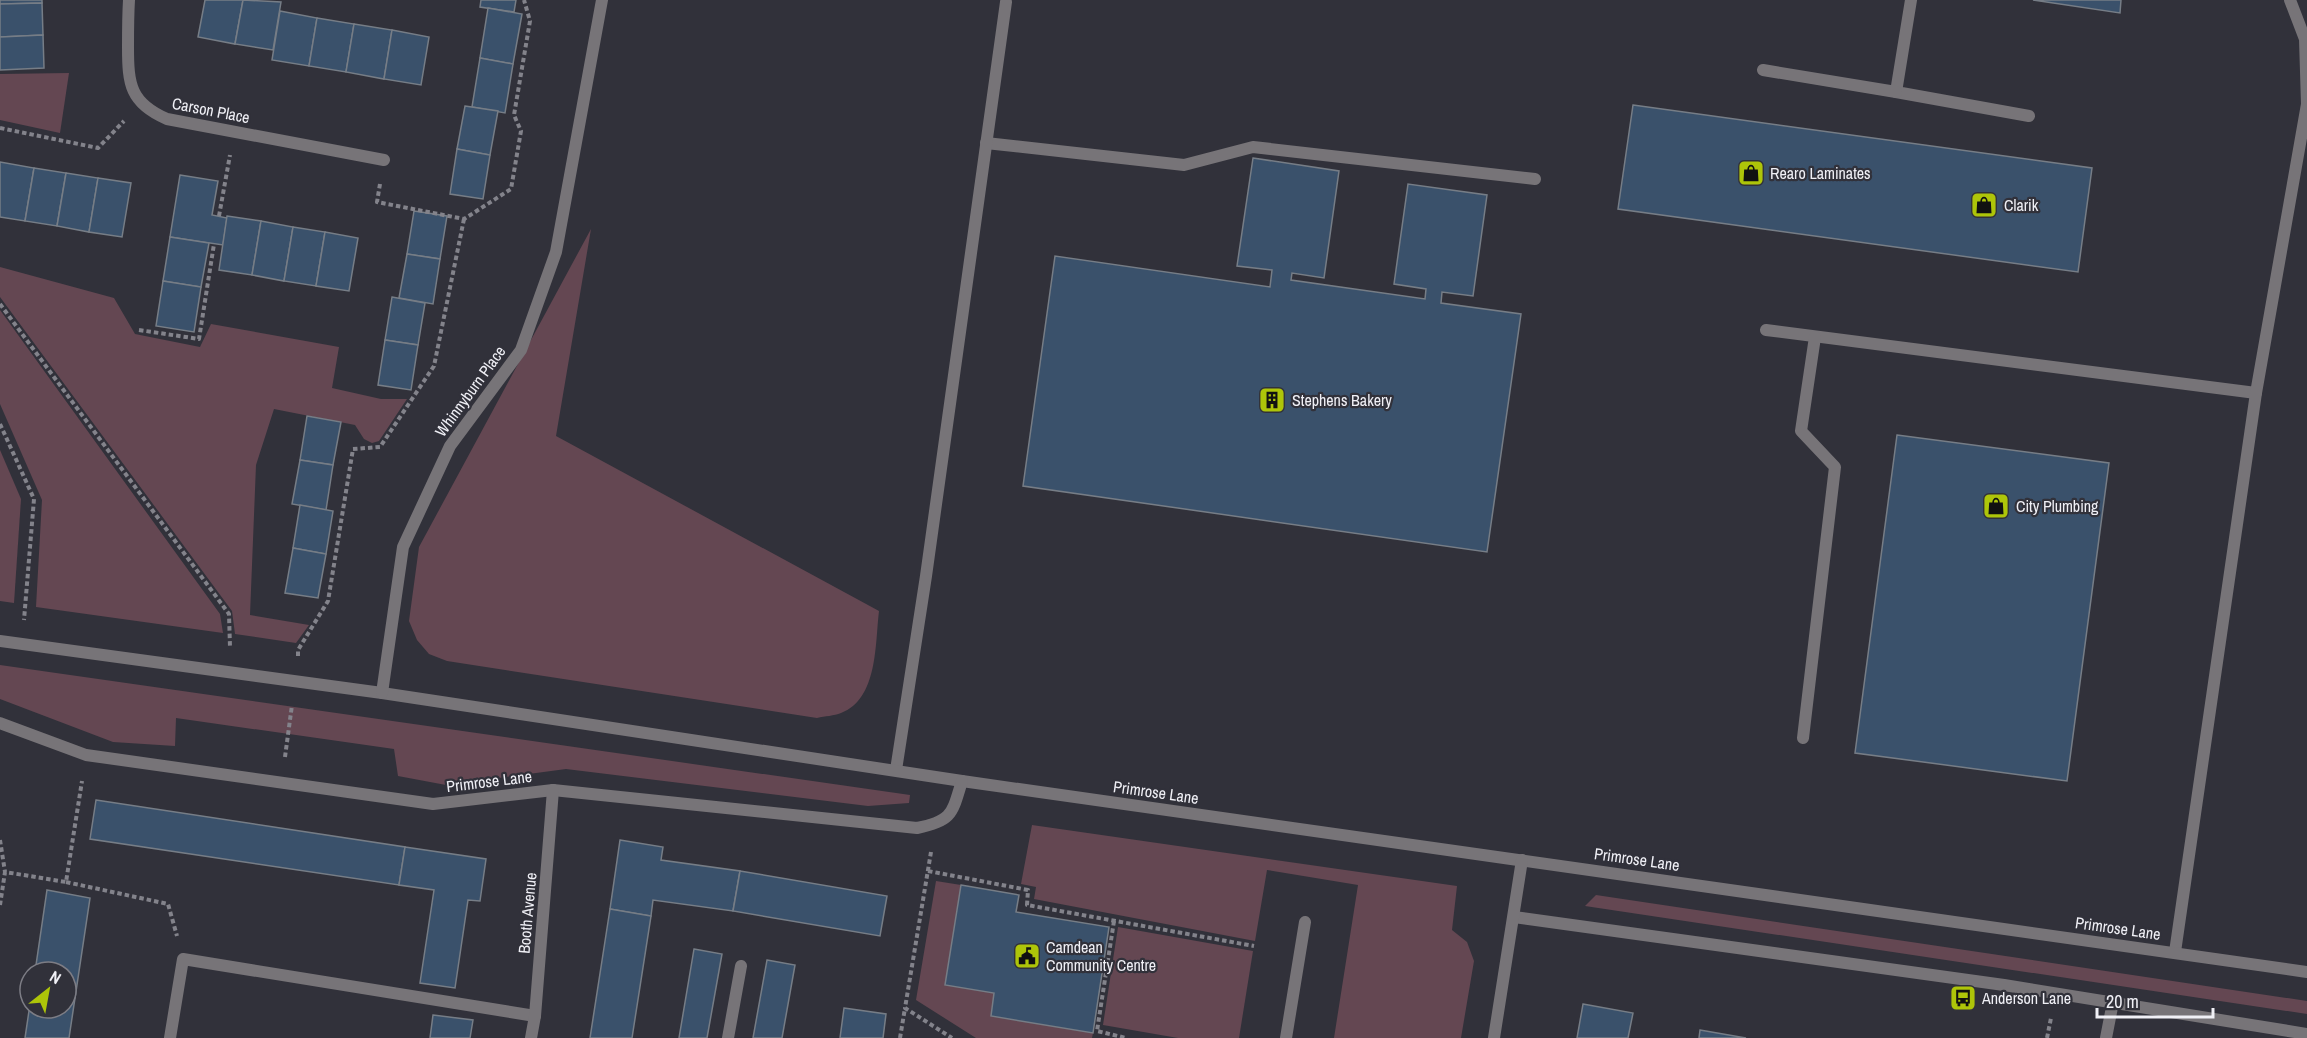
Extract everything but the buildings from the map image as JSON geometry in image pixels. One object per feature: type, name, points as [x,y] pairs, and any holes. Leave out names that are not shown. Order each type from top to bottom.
[{"type":"street","points":[[129,0],[128,75],[132,90],[141,103]]},
{"type":"street","name":"Whinnyburn Place","points":[[382,693],[403,547],[450,446],[521,350],[556,252],[602,0]]},
{"type":"street","points":[[1896,92],[1911,0]]},
{"type":"street","points":[[2175,952],[2256,393],[2307,104],[2305,39],[2290,0]]},
{"type":"street","points":[[896,770],[926,576],[1006,2]]},
{"type":"street","points":[[1763,70],[2029,116]]},
{"type":"street","name":"Carson Place","points":[[141,103],[153,113],[166,119],[384,160]]},
{"type":"street","points":[[986,143],[1184,165],[1252,147],[1535,179]]},
{"type":"street","points":[[1766,330],[2256,393]]},
{"type":"street","points":[[1803,738],[1835,467],[1802,431],[1815,337]]},
{"type":"street","name":"Primrose Lane","points":[[0,640],[382,693],[896,770],[962,782],[2307,972]]},
{"type":"street","name":"Primrose Lane","points":[[0,723],[86,755],[433,804],[554,790],[917,828],[936,824]]},
{"type":"street","points":[[936,824],[951,814],[962,782]]},
{"type":"street","name":"Booth Avenue","points":[[531,1038],[535,1016],[554,790]]},
{"type":"street","points":[[1494,1038],[1522,860]]},
{"type":"street","points":[[1514,918],[2113,1002],[2307,1034]]},
{"type":"street","points":[[1286,1038],[1305,922]]},
{"type":"street","points":[[170,1038],[183,959],[535,1016]]},
{"type":"street","points":[[728,1038],[741,966]]},
{"type":"street","points":[[2106,1038],[2113,1002]]},
{"type":"path","points":[[384,160],[377,202],[464,219],[511,189],[521,131],[514,115],[530,21],[524,0]]},
{"type":"path","points":[[0,128],[98,148],[141,103]]},
{"type":"path","points":[[219,216],[233,132]]},
{"type":"path","points":[[282,782],[298,650],[328,601],[353,449],[380,447],[434,366],[464,219]]},
{"type":"path","points":[[139,330],[199,339],[214,244]]},
{"type":"path","points":[[0,304],[229,614],[231,672]]},
{"type":"path","points":[[0,424],[34,499],[22,644]]},
{"type":"path","points":[[66,882],[86,755]]},
{"type":"path","points":[[900,1038],[936,824]]},
{"type":"path","points":[[0,840],[5,872],[0,905]]},
{"type":"path","points":[[927,871],[1028,890],[1027,905],[1254,946]]},
{"type":"path","points":[[5,872],[66,882],[168,904],[183,959]]},
{"type":"path","points":[[1114,921],[1097,1031],[1126,1038]]},
{"type":"path","points":[[904,1008],[952,1038]]},
{"type":"shaded area","points":[[69,73],[60,133],[0,120],[0,74]]},
{"type":"shaded area","points":[[591,229],[556,436],[879,611],[875,654],[868,683],[862,696],[853,706],[841,713],[817,718],[447,661],[429,654],[417,640],[409,621],[419,547]]},
{"type":"shaded area","points":[[0,267],[114,298],[135,334],[200,347],[211,324],[339,347],[332,388],[381,399],[407,399],[379,441],[372,443],[364,439],[355,425],[274,409],[256,465],[250,615],[309,625],[296,643],[235,634],[232,611],[0,297]]},
{"type":"shaded area","points":[[0,310],[220,614],[223,633],[36,607],[42,500],[0,404]]},
{"type":"shaded area","points":[[0,450],[21,499],[14,603],[0,601]]},
{"type":"shaded area","points":[[0,665],[910,795],[909,803],[868,806],[566,769],[446,785],[398,776],[394,749],[176,718],[175,746],[113,742],[0,699]]},
{"type":"shaded area","points":[[1032,825],[1457,886],[1452,930],[1467,942],[1474,961],[1461,1038],[1334,1038],[1358,885],[1267,870],[1255,941],[1034,899],[1036,887],[1021,884]]},
{"type":"shaded area","points":[[936,881],[961,885],[945,985],[994,993],[991,1016],[1093,1033],[1092,1038],[976,1038],[916,1000]]},
{"type":"shaded area","points":[[1596,895],[2307,1001],[2307,1014],[1585,906]]},
{"type":"shaded area","points":[[1118,927],[1253,951],[1239,1038],[1178,1038],[1103,1025]]},
{"type":"place","name":"Rearo Laminates","points":[[1751,173]]},
{"type":"place","name":"Clarik","points":[[1984,205]]},
{"type":"place","name":"Stephens Bakery","points":[[1272,400]]},
{"type":"place","name":"City Plumbing","points":[[1996,506]]},
{"type":"place","name":"Camdean Community Centre","points":[[1027,956]]},
{"type":"place","name":"Anderson Lane","points":[[1963,998]]}]
